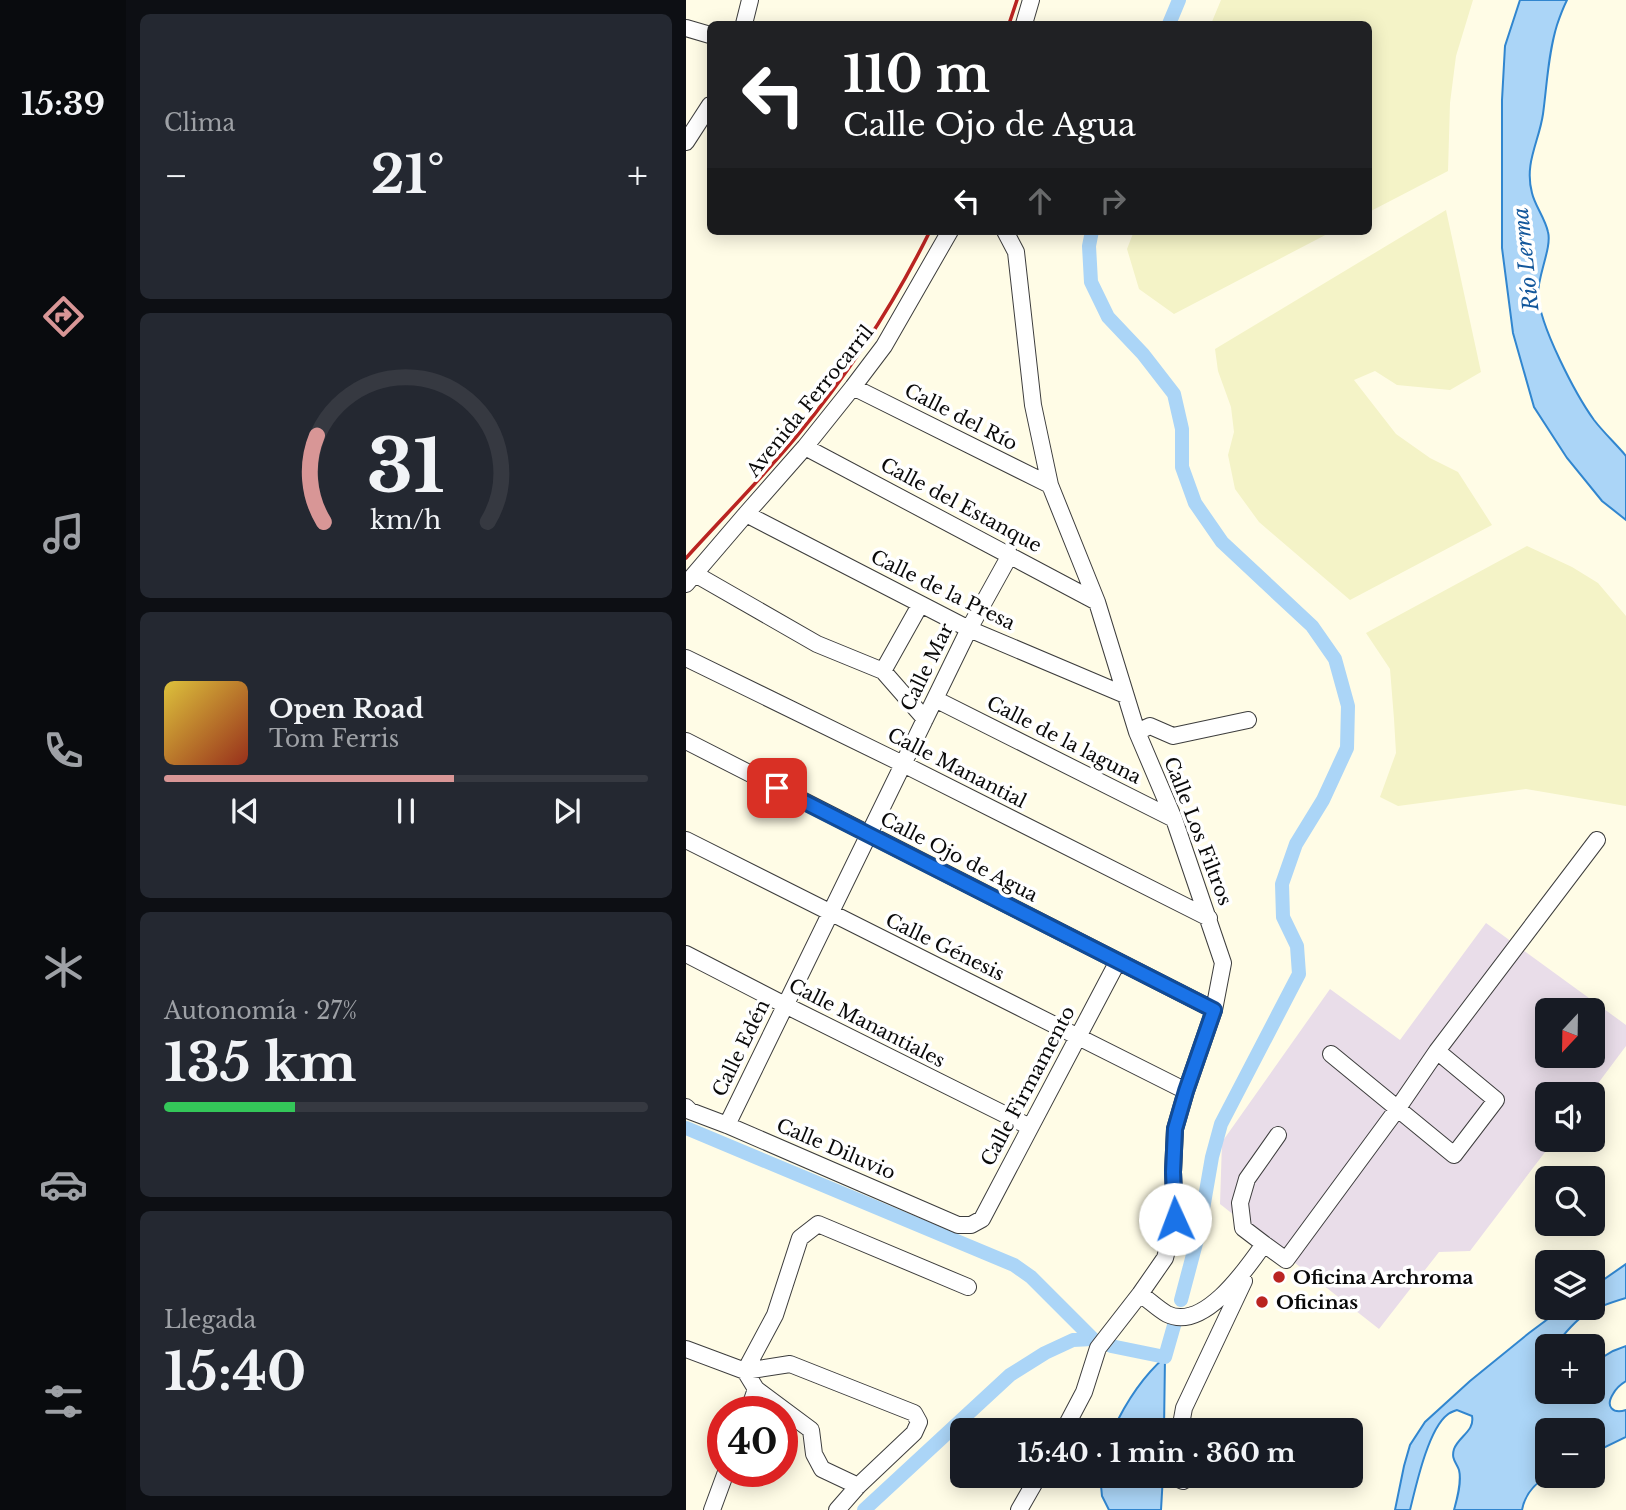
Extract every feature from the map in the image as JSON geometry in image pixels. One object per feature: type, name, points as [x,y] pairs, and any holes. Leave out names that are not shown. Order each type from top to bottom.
[{"type":"street","points":[[745,21],[750,0]]},
{"type":"street","points":[[1025,21],[1031,0]]},
{"type":"street","points":[[686,28],[707,34]]},
{"type":"street","points":[[686,142],[707,110]]},
{"type":"street","name":"Avenida Ferrocarril","points":[[691,579],[805,447],[884,346],[948,235]]},
{"type":"street","name":"Calle Los Filtros","points":[[1007,235],[1016,252],[1033,405],[1050,485],[1097,602],[1125,695],[1174,819],[1223,963],[1214,1010],[1175,1129],[1175,1219],[1165,1258],[1098,1348],[1084,1392],[1070,1418]]},
{"type":"street","name":"Calle del Río","points":[[853,387],[1050,485]]},
{"type":"street","name":"Calle del Estanque","points":[[805,447],[1097,602]]},
{"type":"street","name":"Calle de la Presa","points":[[746,514],[969,629],[1125,695]]},
{"type":"street","name":"Calle Mar","points":[[830,914],[969,629],[1010,555]]},
{"type":"street","points":[[691,579],[817,645],[883,670],[925,719]]},
{"type":"street","points":[[883,670],[920,605]]},
{"type":"street","name":"Calle Manantial","points":[[686,658],[1209,918]]},
{"type":"street","name":"Calle de la laguna","points":[[935,699],[1174,819]]},
{"type":"street","points":[[1138,732],[1150,726],[1173,736],[1248,720]]},
{"type":"street","name":"Calle Ojo de Agua","points":[[686,741],[1214,1010]]},
{"type":"street","name":"Calle Génesis","points":[[686,840],[1186,1091]]},
{"type":"street","points":[[1278,1135],[1247,1179],[1240,1203],[1243,1228],[1260,1249],[1286,1260],[1437,1051],[1597,840]]},
{"type":"street","name":"Calle Edén","points":[[727,1125],[830,914]]},
{"type":"street","name":"Calle Manantiales","points":[[686,954],[1030,1127]]},
{"type":"street","name":"Calle Firmamento","points":[[971,1225],[982,1219],[1118,961]]},
{"type":"street","points":[[1331,1054],[1454,1155],[1496,1100],[1437,1051]]},
{"type":"street","name":"Calle Diluvio","points":[[686,1107],[958,1225],[971,1225]]},
{"type":"street","points":[[744,1371],[775,1315],[800,1238],[818,1224],[968,1287]]},
{"type":"street","points":[[1140,1294],[1168,1315],[1184,1317],[1197,1313],[1228,1290],[1260,1249]]},
{"type":"street","points":[[1182,1418],[1184,1408],[1260,1249]]},
{"type":"street","points":[[686,1349],[744,1371],[790,1364],[914,1413],[919,1422],[914,1433],[858,1486],[837,1510]]},
{"type":"street","points":[[744,1371],[756,1389],[811,1430],[814,1454],[822,1469],[858,1486]]},
{"type":"street","points":[[754,1396],[756,1389]]},
{"type":"street","points":[[712,1510],[720,1487]]},
{"type":"street","points":[[1018,1510],[1031,1488]]},
{"type":"shaded area","points":[[1486,923],[1589,998],[1535,998],[1535,1068],[1605,1068],[1605,1010],[1626,1025],[1626,1046],[1599,1082],[1535,1082],[1535,1152],[1545,1152],[1470,1251],[1439,1252],[1379,1329],[1220,1204],[1222,1142],[1330,989],[1400,1040]]},
{"type":"green space","points":[[1221,0],[1473,0],[1456,56],[1450,103],[1448,171],[1372,210],[1372,21],[1212,21]]},
{"type":"green space","points":[[1446,210],[1481,372],[1450,390],[1397,385],[1375,371],[1354,380],[1396,434],[1430,458],[1458,472],[1492,525],[1350,600],[1259,522],[1235,489],[1228,455],[1234,432],[1231,407],[1218,371],[1215,349]]},
{"type":"green space","points":[[1132,235],[1325,235],[1174,314],[1139,289],[1127,249]]},
{"type":"green space","points":[[1527,546],[1572,567],[1598,583],[1626,616],[1626,806],[1526,789],[1398,806],[1380,797],[1396,753],[1390,669],[1366,633]]},
{"type":"water","name":"Río Lerma","points":[[1520,0],[1567,0],[1554,36],[1543,114],[1530,172],[1532,193],[1549,238],[1538,294],[1551,341],[1578,394],[1594,420],[1626,456],[1626,520],[1602,501],[1567,458],[1534,407],[1513,333],[1502,248],[1502,100],[1505,46]]},
{"type":"water","points":[[1626,1264],[1626,1298],[1605,1305],[1605,1279]]},
{"type":"water","points":[[1546,1320],[1578,1320],[1565,1334],[1535,1334],[1535,1404],[1605,1404],[1605,1356],[1626,1346],[1626,1381],[1616,1390],[1610,1406],[1614,1410],[1626,1410],[1626,1437],[1605,1447],[1605,1418],[1535,1418],[1535,1486],[1522,1510],[1454,1510],[1460,1480],[1453,1452],[1456,1444],[1469,1430],[1472,1421],[1472,1416],[1457,1410],[1440,1422],[1434,1433],[1410,1510],[1395,1510],[1410,1445],[1425,1422]]},
{"type":"water","points":[[1165,1357],[1164,1418],[1119,1418],[1135,1391]]},
{"type":"water","points":[[1101,1488],[1162,1488],[1161,1510],[1109,1510]]},
{"type":"waterway","points":[[1170,21],[1179,0]]},
{"type":"waterway","points":[[1091,235],[1089,246],[1091,282],[1108,317],[1143,354],[1174,394],[1182,429],[1182,467],[1195,503],[1222,542],[1312,626],[1335,659],[1348,706],[1347,748],[1323,800],[1296,844],[1282,884],[1283,917],[1297,946],[1299,974],[1221,1124],[1212,1157],[1199,1232],[1181,1300]]},
{"type":"waterway","points":[[686,1128],[1014,1265],[1031,1277],[1093,1339]]},
{"type":"waterway","points":[[1111,1346],[1165,1357],[1175,1322]]},
{"type":"waterway","points":[[864,1510],[1010,1375],[1045,1353],[1073,1340],[1092,1339]]},
{"type":"railway","points":[[1010,21],[1017,0]]},
{"type":"railway","points":[[686,558],[784,452],[835,388],[886,311],[928,235]]},
{"type":"place","name":"Oficina Archroma","points":[[1279,1277]]},
{"type":"place","name":"Oficinas","points":[[1262,1302]]},
{"type":"route","points":[[777,788],[1214,1010],[1175,1129],[1175,1219]]}]
